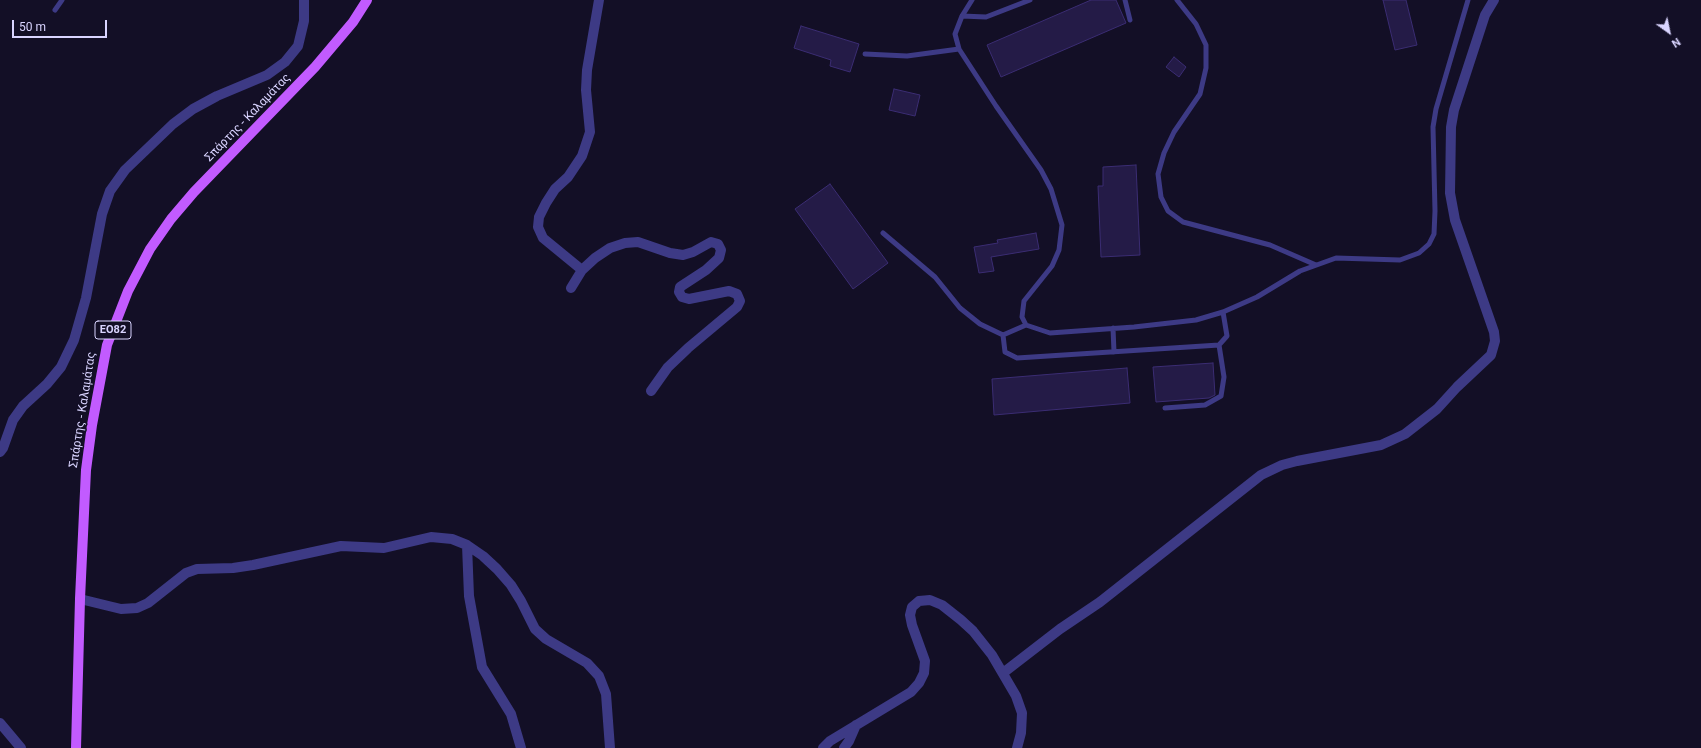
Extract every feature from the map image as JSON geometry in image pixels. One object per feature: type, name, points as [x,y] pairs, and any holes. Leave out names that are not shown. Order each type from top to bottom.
[{"type":"main road","name":"Σπάρτης - Καλαμάτας","points":[[76,748],[80,599],[86,470],[92,425],[107,345],[128,291],[150,249],[171,219],[194,192],[315,68],[353,22],[367,0]]},
{"type":"street","points":[[0,452],[3,448],[13,420],[23,406],[47,384],[61,367],[74,340],[86,298],[102,214],[110,192],[114,186],[125,170],[173,124],[193,109],[217,96],[268,75],[285,62],[298,46],[304,21],[304,0]]},
{"type":"street","points":[[582,270],[543,238],[538,227],[539,217],[546,203],[555,189],[568,177],[582,156],[590,132],[586,90],[587,70],[598,0]]},
{"type":"street","points":[[1003,673],[1060,629],[1100,602],[1261,475],[1282,465],[1381,445],[1399,438],[1418,426],[1437,409],[1457,387],[1491,355],[1495,342],[1494,332],[1455,220],[1450,194],[1451,127],[1454,110],[1485,15],[1494,0]]},
{"type":"street","points":[[571,288],[582,270],[595,258],[610,248],[625,243],[638,242],[670,253],[683,255],[694,252],[711,242],[718,244],[721,250],[719,258],[706,270],[680,287],[679,292],[682,297],[689,299],[729,291],[737,294],[740,301],[737,307],[668,367],[651,391]]},
{"type":"street","points":[[80,599],[121,609],[138,608],[148,603],[186,573],[197,569],[233,568],[341,546],[384,548],[431,537],[452,539],[467,544],[484,556],[511,585],[522,601],[535,628],[546,639],[587,663],[600,676],[606,694],[610,748]]},
{"type":"street","points":[[467,544],[469,596],[482,667],[511,714],[521,748]]},
{"type":"street","points":[[823,748],[830,741],[911,692],[919,683],[924,673],[925,661],[910,615],[912,607],[919,601],[930,600],[942,605],[961,620],[983,643],[1003,673],[1016,696],[1022,713],[1021,733],[1017,748]]},
{"type":"street","points":[[0,723],[21,748]]},
{"type":"street","points":[[844,748],[856,725]]},
{"type":"lane","points":[[55,10],[62,0]]},
{"type":"lane","points":[[972,0],[962,16],[955,34],[959,49],[996,106],[1041,170],[1051,189],[1062,225],[1059,250],[1052,266],[1024,301],[1022,317],[1026,325]]},
{"type":"lane","points":[[962,16],[986,17],[1030,0]]},
{"type":"lane","points":[[1125,0],[1130,20]]},
{"type":"lane","points":[[1177,0],[1196,24],[1206,45],[1206,68],[1200,94],[1174,132],[1164,153],[1158,174],[1161,197],[1168,211],[1183,222],[1270,245],[1316,266]]},
{"type":"lane","points":[[1003,336],[1026,325],[1050,332],[1196,320],[1223,312],[1257,297],[1300,272],[1336,258],[1400,260],[1419,253],[1429,244],[1434,234],[1436,211],[1433,127],[1436,109],[1468,0]]},
{"type":"lane","points":[[865,54],[907,56],[959,49]]},
{"type":"lane","points":[[883,233],[935,277],[960,308],[980,324],[1003,336]]},
{"type":"lane","points":[[1003,336],[1005,352],[1017,358],[1219,345],[1227,336],[1223,312]]},
{"type":"lane","points":[[1113,328],[1114,352]]},
{"type":"lane","points":[[1166,408],[1205,405],[1221,396],[1224,377],[1219,345]]},
{"type":"building","points":[[1091,0],[1116,0],[1126,23],[1001,77],[987,45]]},
{"type":"building","points":[[1383,0],[1406,0],[1417,45],[1395,50]]},
{"type":"building","points":[[801,26],[859,44],[850,72],[830,66],[831,60],[794,48]]},
{"type":"building","points":[[1174,57],[1186,67],[1179,77],[1166,67]]},
{"type":"building","points":[[894,89],[920,95],[915,116],[889,110]]},
{"type":"building","points":[[1136,165],[1140,255],[1101,257],[1098,186],[1103,186],[1103,167]]},
{"type":"building","points":[[830,184],[888,263],[853,289],[795,209]]},
{"type":"building","points":[[1036,233],[1039,249],[991,257],[994,271],[979,273],[974,247],[998,243],[997,240]]},
{"type":"building","points":[[1213,363],[1215,395],[1209,398],[1156,402],[1153,367]]},
{"type":"building","points":[[1127,368],[1130,403],[994,415],[992,379]]}]
